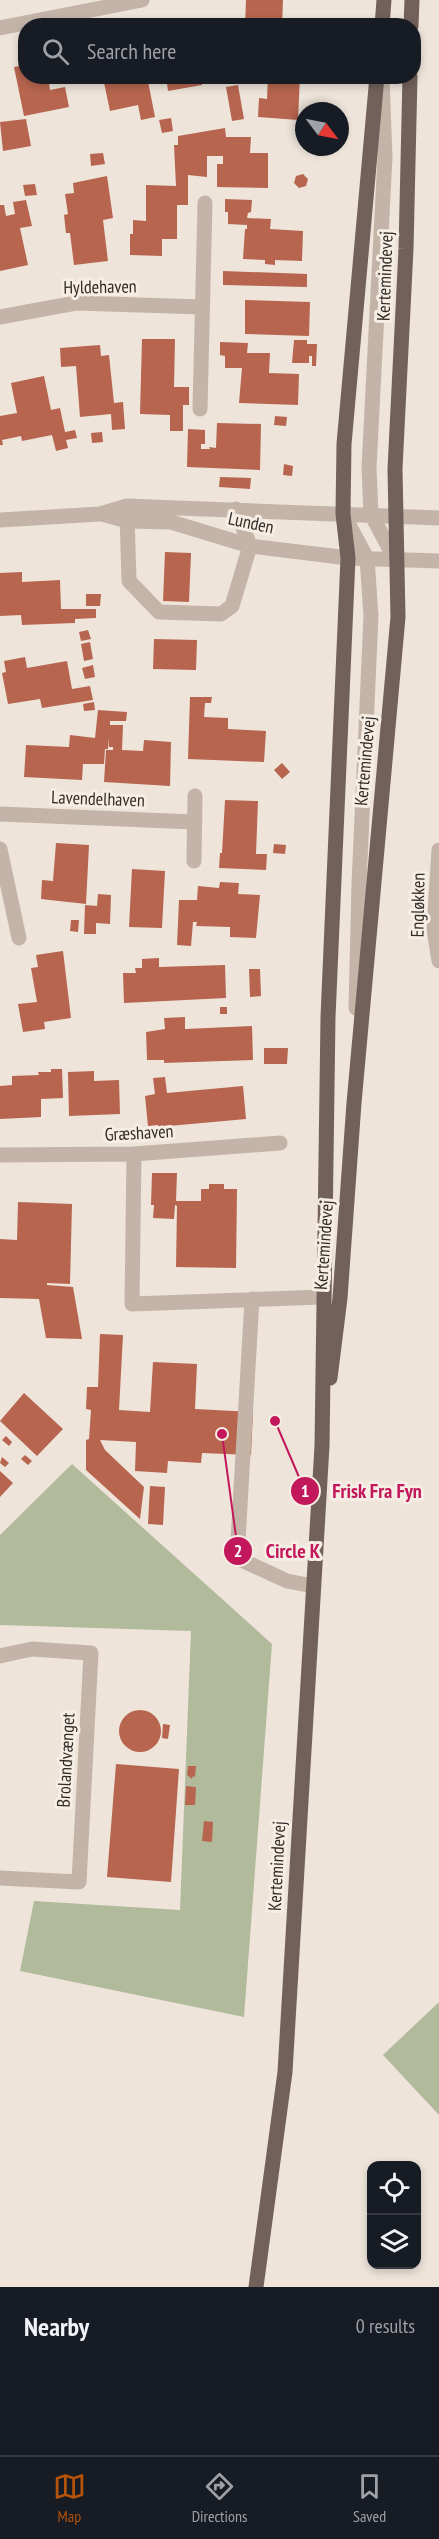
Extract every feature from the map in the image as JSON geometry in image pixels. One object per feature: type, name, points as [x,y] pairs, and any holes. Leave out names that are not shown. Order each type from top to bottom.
[{"type":"main road","points":[[383,18],[384,0]]},
{"type":"main road","points":[[411,18],[412,0]]},
{"type":"main road","name":"Kertemindevej","points":[[322,1446],[322,1297],[328,1017],[348,558],[343,513],[344,444],[376,84]]},
{"type":"main road","name":"Kertemindevej","points":[[256,2287],[285,2072],[322,1446],[340,1298],[354,1103],[398,617],[395,515],[406,249],[410,84]]},
{"type":"street","points":[[50,18],[141,0]]},
{"type":"street","points":[[0,28],[18,24]]},
{"type":"street","points":[[382,84],[385,157],[369,468],[371,514],[395,559],[439,561]]},
{"type":"street","points":[[200,409],[205,202]]},
{"type":"street","name":"Hyldehaven","points":[[0,318],[76,303],[202,307]]},
{"type":"street","points":[[127,514],[129,581],[159,612],[221,614],[232,606],[250,546],[236,510]]},
{"type":"street","name":"Lunden","points":[[0,519],[236,510],[395,515]]},
{"type":"street","points":[[343,513],[367,558],[371,616],[359,884],[354,1103]]},
{"type":"street","name":"Lunden","points":[[127,514],[171,522],[250,546],[348,558],[395,559]]},
{"type":"street","points":[[395,515],[439,518]]},
{"type":"street","points":[[194,861],[195,796]]},
{"type":"street","name":"Lavendelhaven","points":[[0,814],[195,822]]},
{"type":"street","points":[[0,849],[19,938]]},
{"type":"street","name":"Engløkken","points":[[439,850],[434,929],[439,961]]},
{"type":"street","name":"Græshaven","points":[[0,1155],[134,1154],[280,1143]]},
{"type":"street","points":[[134,1154],[132,1304],[322,1297]]},
{"type":"street","points":[[252,1299],[237,1558],[287,1581],[313,1586]]},
{"type":"street","name":"Brolandvænget","points":[[0,1656],[32,1649],[91,1653],[79,1882],[0,1878]]},
{"type":"green space","points":[[72,1464],[272,1644],[244,2017],[20,1971],[34,1901],[180,1910],[191,1631],[0,1625],[0,1535]]},
{"type":"green space","points":[[439,2002],[439,2115],[383,2055]]},
{"type":"building","points":[[246,0],[283,0],[282,18],[245,18]]},
{"type":"building","points":[[18,66],[18,84],[49,84],[50,90],[65,87],[69,107],[24,116],[14,67]]},
{"type":"building","points":[[104,84],[149,84],[155,117],[141,120],[138,105],[110,111]]},
{"type":"building","points":[[167,84],[202,84],[202,85],[168,91]]},
{"type":"building","points":[[268,84],[300,84],[299,102],[295,102],[295,120],[258,117],[259,98],[267,99]]},
{"type":"building","points":[[238,85],[244,119],[232,121],[226,87]]},
{"type":"building","points":[[171,118],[173,131],[162,133],[159,120]]},
{"type":"building","points":[[26,119],[31,146],[3,151],[0,122]]},
{"type":"building","points":[[225,128],[226,137],[251,137],[250,153],[268,153],[268,188],[217,187],[217,164],[223,164],[223,156],[207,156],[207,177],[188,175],[188,205],[177,205],[177,239],[162,239],[162,256],[130,255],[133,220],[146,221],[146,185],[176,186],[174,145],[178,145],[178,136]]},
{"type":"building","points":[[103,153],[105,164],[91,166],[90,154]]},
{"type":"building","points":[[303,174],[308,179],[306,186],[299,188],[294,183],[296,176]]},
{"type":"building","points":[[107,176],[113,218],[103,220],[108,261],[74,265],[70,233],[66,233],[64,215],[68,214],[65,194],[74,193],[73,183]]},
{"type":"building","points":[[35,184],[37,195],[25,196],[23,185]]},
{"type":"building","points":[[225,199],[252,200],[251,212],[248,213],[247,218],[271,219],[270,229],[303,231],[302,261],[275,260],[275,265],[265,264],[265,260],[243,259],[247,225],[228,224]]},
{"type":"building","points":[[26,200],[32,226],[20,228],[28,265],[0,271],[0,205],[4,205],[6,216],[15,214],[13,202]]},
{"type":"building","points":[[223,271],[307,274],[307,287],[223,285]]},
{"type":"building","points":[[245,300],[310,302],[309,336],[245,334]]},
{"type":"building","points":[[142,339],[175,339],[174,387],[189,387],[189,405],[183,405],[183,431],[170,431],[170,415],[140,414]]},
{"type":"building","points":[[294,340],[307,340],[307,344],[317,344],[316,366],[312,366],[312,356],[309,356],[309,363],[292,363]]},
{"type":"building","points":[[220,342],[248,343],[247,353],[270,353],[269,373],[299,374],[298,405],[239,403],[242,368],[225,368],[225,356],[220,355]]},
{"type":"building","points":[[100,345],[101,356],[109,355],[114,403],[123,402],[125,429],[112,430],[111,414],[80,417],[76,366],[61,367],[60,348]]},
{"type":"building","points":[[44,376],[51,410],[60,408],[65,432],[75,430],[77,438],[66,440],[68,448],[56,451],[52,435],[22,441],[21,436],[2,440],[3,445],[0,445],[0,416],[17,413],[11,383]]},
{"type":"building","points":[[275,416],[287,417],[286,426],[274,425]]},
{"type":"building","points":[[217,423],[261,424],[260,470],[187,467],[188,429],[205,430],[205,444],[201,444],[201,449],[216,448]]},
{"type":"building","points":[[102,432],[103,442],[92,443],[91,433]]},
{"type":"building","points":[[284,464],[293,466],[292,476],[283,475]]},
{"type":"building","points":[[220,477],[251,478],[250,489],[219,487]]},
{"type":"building","points":[[165,552],[191,553],[189,602],[163,601]]},
{"type":"building","points":[[22,572],[22,582],[60,580],[61,609],[96,609],[96,618],[75,619],[75,623],[22,625],[21,615],[0,616],[0,573]]},
{"type":"building","points":[[86,594],[101,594],[100,606],[86,606]]},
{"type":"building","points":[[88,630],[91,639],[81,641],[79,632]]},
{"type":"building","points":[[154,639],[197,640],[196,670],[153,669]]},
{"type":"building","points":[[90,642],[93,659],[84,661],[81,644]]},
{"type":"building","points":[[25,657],[27,668],[67,661],[72,689],[90,686],[93,700],[42,708],[40,699],[8,704],[2,673],[6,672],[4,661]]},
{"type":"building","points":[[93,665],[95,677],[85,679],[82,668]]},
{"type":"building","points":[[190,697],[212,697],[211,703],[205,703],[204,717],[228,718],[228,729],[266,731],[264,762],[188,759]]},
{"type":"building","points":[[94,702],[95,710],[84,711],[83,704]]},
{"type":"building","points":[[98,710],[127,712],[126,721],[110,721],[110,725],[123,725],[122,750],[143,751],[144,740],[171,742],[170,786],[104,782],[106,750],[113,750],[113,747],[109,747],[109,738],[108,749],[105,749],[104,764],[83,764],[82,780],[24,777],[26,745],[69,747],[70,735],[95,738]]},
{"type":"building","points":[[282,763],[290,772],[282,779],[274,770]]},
{"type":"building","points":[[225,800],[258,801],[256,854],[267,854],[266,870],[219,868]]},
{"type":"building","points":[[56,843],[89,845],[86,904],[41,899],[42,880],[53,881]]},
{"type":"building","points":[[274,844],[286,845],[285,854],[273,853]]},
{"type":"building","points":[[132,869],[165,871],[162,928],[129,927]]},
{"type":"building","points":[[220,882],[239,883],[238,894],[260,895],[256,938],[230,937],[230,927],[196,926],[197,922],[193,922],[191,946],[177,945],[179,900],[197,900],[198,886],[219,888]]},
{"type":"building","points":[[98,894],[111,895],[110,924],[96,923],[96,934],[84,934],[85,905],[97,906]]},
{"type":"building","points":[[71,920],[79,920],[78,932],[70,931]]},
{"type":"building","points":[[63,951],[71,1018],[44,1022],[45,1029],[23,1032],[18,1004],[37,1002],[31,968],[38,967],[36,955]]},
{"type":"building","points":[[159,958],[159,967],[225,965],[226,998],[124,1003],[123,973],[136,973],[135,968],[142,968],[142,959]]},
{"type":"building","points":[[249,969],[260,969],[261,996],[250,997]]},
{"type":"building","points":[[220,1007],[227,1007],[227,1014],[220,1014]]},
{"type":"building","points":[[185,1017],[185,1029],[252,1026],[253,1060],[164,1063],[164,1060],[147,1060],[146,1032],[165,1029],[164,1018]]},
{"type":"building","points":[[264,1048],[288,1048],[287,1064],[264,1064]]},
{"type":"building","points":[[51,1069],[62,1069],[63,1098],[41,1099],[41,1117],[0,1119],[0,1086],[12,1085],[12,1076],[39,1075],[38,1072],[51,1072]]},
{"type":"building","points":[[94,1071],[94,1081],[119,1080],[120,1114],[69,1116],[68,1072]]},
{"type":"building","points":[[165,1077],[167,1093],[243,1086],[246,1119],[148,1126],[145,1096],[155,1094],[153,1078]]},
{"type":"building","points":[[152,1173],[177,1173],[176,1201],[201,1201],[201,1189],[209,1189],[209,1184],[224,1184],[224,1189],[237,1189],[236,1268],[176,1267],[177,1206],[175,1205],[174,1219],[153,1218]]},
{"type":"building","points":[[18,1202],[72,1204],[70,1284],[47,1283],[47,1285],[73,1287],[82,1339],[46,1338],[39,1299],[0,1298],[0,1239],[17,1240]]},
{"type":"building","points":[[100,1334],[123,1335],[119,1410],[150,1412],[153,1362],[197,1364],[195,1409],[253,1412],[251,1455],[202,1453],[201,1463],[168,1461],[167,1473],[135,1471],[136,1442],[100,1440],[105,1450],[144,1487],[140,1519],[86,1470],[86,1440],[89,1439],[91,1410],[86,1409],[87,1387],[98,1387]]},
{"type":"building","points":[[24,1393],[63,1429],[37,1456],[0,1421]]},
{"type":"building","points":[[6,1436],[12,1442],[9,1446],[2,1440]]},
{"type":"building","points":[[25,1455],[32,1461],[28,1465],[21,1459]]},
{"type":"building","points":[[2,1457],[9,1463],[5,1467],[0,1463]]},
{"type":"building","points":[[0,1471],[13,1483],[0,1497]]},
{"type":"building","points":[[150,1486],[165,1487],[163,1525],[148,1524]]},
{"type":"building","points":[[140,1710],[148,1711],[155,1716],[160,1723],[160,1739],[155,1746],[148,1751],[140,1752],[132,1751],[125,1746],[120,1739],[119,1731],[120,1723],[125,1716],[132,1711]]},
{"type":"building","points":[[163,1724],[170,1725],[168,1739],[162,1738]]},
{"type":"building","points":[[116,1764],[179,1769],[171,1882],[107,1877]]},
{"type":"building","points":[[188,1766],[196,1766],[195,1777],[193,1776],[192,1779],[187,1775]]},
{"type":"building","points":[[186,1786],[196,1787],[195,1805],[185,1805]]},
{"type":"building","points":[[204,1821],[213,1822],[212,1842],[202,1841]]},
{"type":"place","name":"Frisk Fra Fyn","points":[[275,1421]]},
{"type":"place","name":"Circle K","points":[[222,1434]]}]
